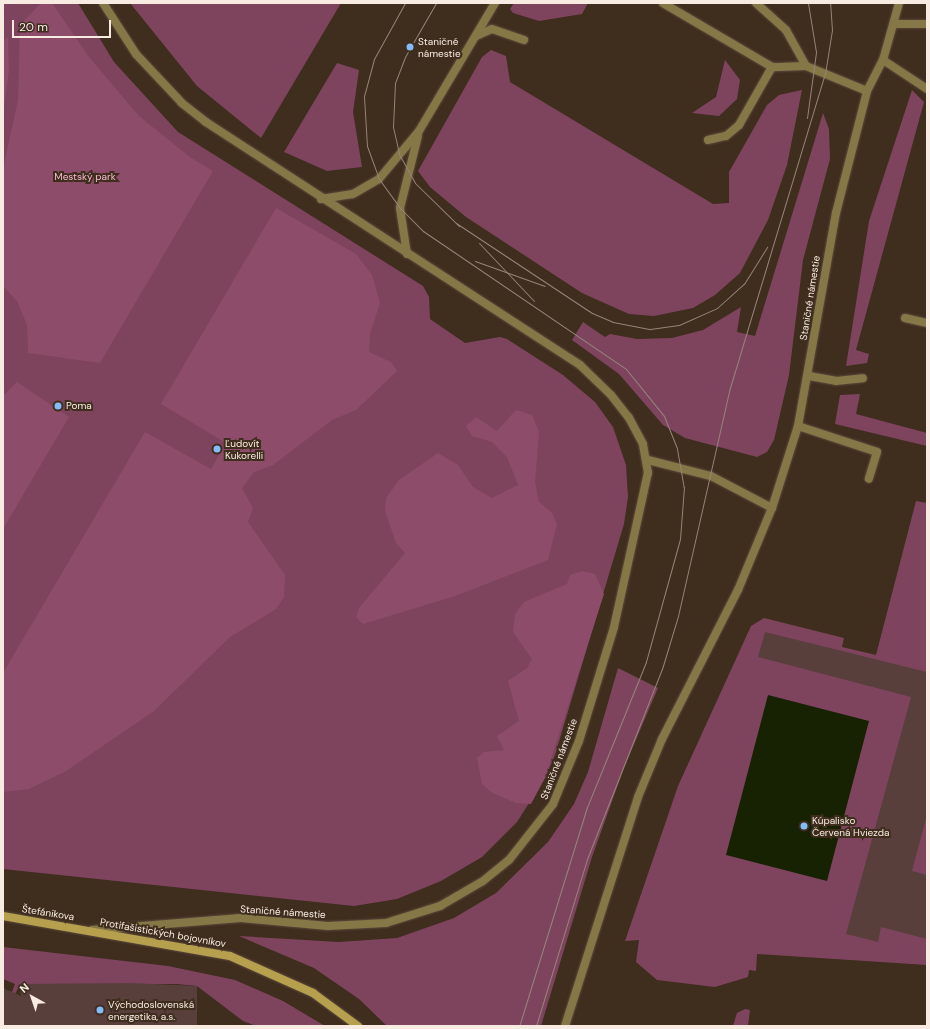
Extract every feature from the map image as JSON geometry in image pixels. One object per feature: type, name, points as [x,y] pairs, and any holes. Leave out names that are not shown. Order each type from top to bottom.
[{"type":"street","name":"Staničné námestie","points":[[89,930],[241,918],[328,926],[386,923],[440,906],[484,880],[509,860],[553,804],[579,741],[614,627],[647,486],[648,460],[621,405],[580,365],[321,199],[182,103],[136,54],[103,3]]},
{"type":"street","points":[[321,199],[353,194],[367,188],[419,131],[495,3]]},
{"type":"street","points":[[663,3],[772,67],[806,66],[867,91]]},
{"type":"street","points":[[756,3],[786,30],[806,66]]},
{"type":"street","name":"Staničné námestie","points":[[565,1026],[638,797],[662,739],[738,590],[772,508],[798,426],[809,376],[818,300],[867,91],[883,60],[895,24],[899,3]]},
{"type":"street","points":[[895,24],[927,24]]},
{"type":"street","points":[[476,36],[492,29],[524,40]]},
{"type":"street","points":[[883,60],[927,89]]},
{"type":"street","points":[[708,140],[726,136],[739,125],[772,67]]},
{"type":"street","points":[[407,254],[400,208],[419,131]]},
{"type":"street","points":[[905,318],[927,323]]},
{"type":"street","points":[[809,376],[836,381],[863,378]]},
{"type":"street","points":[[798,426],[877,452],[869,480]]},
{"type":"street","points":[[648,460],[711,476],[772,508]]},
{"type":"street","name":"Štefánikova","points":[[3,916],[89,930]]},
{"type":"street","name":"Protifašistických bojovníkov","points":[[89,930],[206,950],[255,964],[313,993],[358,1026]]},
{"type":"green space","points":[[3,3],[78,3],[114,62],[178,132],[423,286],[429,297],[430,319],[465,343],[500,337],[507,339],[563,375],[595,402],[613,427],[626,465],[628,497],[624,524],[555,755],[545,778],[517,822],[482,857],[441,881],[397,899],[354,906],[3,869]]},
{"type":"green space","name":"Mestský park","points":[[41,3],[52,3],[89,57],[139,116],[191,158],[213,171],[100,363],[28,353],[27,325],[17,301],[3,286],[3,169],[18,100],[20,25]]},
{"type":"green space","points":[[130,3],[341,3],[261,138],[197,86]]},
{"type":"green space","points":[[514,3],[588,3],[582,14],[539,21],[513,13],[510,9]]},
{"type":"green space","points":[[8,37],[9,70],[3,115],[3,42]]},
{"type":"green space","points":[[491,50],[506,56],[510,82],[713,204],[729,203],[729,172],[767,105],[779,95],[802,90],[787,165],[768,220],[740,273],[715,295],[693,308],[654,316],[629,314],[582,293],[466,217],[430,187],[418,171],[482,57]]},
{"type":"green space","points":[[725,60],[740,80],[737,99],[719,116],[692,113],[716,97]]},
{"type":"green space","points":[[337,63],[359,70],[353,112],[362,167],[327,171],[284,152]]},
{"type":"green space","points":[[912,90],[924,102],[856,350],[869,354],[867,363],[846,366],[869,221]]},
{"type":"green space","points":[[823,113],[829,129],[830,159],[803,260],[789,375],[774,440],[767,452],[757,457],[685,438],[663,425],[619,374],[572,340],[583,322],[605,337],[610,334],[637,339],[672,338],[703,330],[741,307],[737,332],[755,336]]},
{"type":"green space","points":[[276,208],[356,254],[372,275],[380,303],[370,334],[369,352],[391,362],[397,371],[356,410],[332,420],[273,465],[254,472],[242,488],[253,508],[248,522],[285,575],[284,597],[276,609],[230,637],[154,711],[66,771],[29,789],[3,792],[3,673],[145,432],[211,469],[226,443],[161,404]]},
{"type":"green space","points":[[17,382],[69,417],[3,529],[3,396]]},
{"type":"green space","points":[[860,394],[856,414],[927,433],[927,446],[835,424],[840,395]]},
{"type":"green space","points":[[516,410],[532,415],[539,432],[535,482],[539,502],[552,513],[557,524],[548,560],[455,596],[363,624],[356,617],[359,608],[405,553],[396,543],[385,511],[386,498],[399,480],[438,453],[458,465],[473,487],[492,498],[518,485],[507,457],[492,442],[472,436],[466,426],[476,417],[497,431]]},
{"type":"green space","name":"Kúpalisko Červená Hviezda","points":[[916,501],[927,503],[927,965],[757,954],[756,971],[749,970],[748,977],[715,987],[657,980],[636,962],[639,940],[625,941],[678,786],[751,626],[764,618],[844,638],[842,647],[876,655]]},
{"type":"green space","points":[[582,571],[595,574],[604,594],[545,778],[531,804],[516,803],[491,792],[482,784],[477,758],[484,752],[504,750],[497,736],[519,721],[508,681],[527,668],[532,659],[513,632],[515,614],[524,602],[567,584],[570,575]]},
{"type":"green space","points":[[618,668],[658,688],[624,768],[592,857],[541,1026],[387,1026],[359,999],[314,968],[239,936],[339,942],[397,938],[454,918],[496,893],[548,842],[574,804],[588,772]]},
{"type":"green space","points":[[3,947],[168,966],[235,980],[283,1001],[325,1026],[256,1026],[243,1021],[197,986],[177,984],[20,984],[15,994],[12,992],[15,984],[3,979]]},
{"type":"green space","points":[[745,1009],[750,1010],[748,1026],[733,1026],[737,1013]]},
{"type":"shaded area","points":[[768,695],[869,721],[827,881],[726,855]]},
{"type":"building","points":[[765,632],[927,672],[927,815],[912,871],[927,875],[927,939],[881,927],[878,942],[846,934],[911,697],[758,657]]},
{"type":"building","name":"Východoslovenská energetika, a.s.","points":[[131,983],[197,986],[197,1026],[3,1026],[3,988],[21,996],[19,984]]},
{"type":"tram line","points":[[405,3],[374,59],[364,97],[367,146],[379,179],[400,208],[423,231],[626,369],[664,416],[677,449],[684,487],[680,539],[646,662],[587,807],[519,1026]]},
{"type":"tram line","points":[[436,3],[405,57],[395,83],[393,127],[399,154],[415,183],[459,226]]},
{"type":"tram line","points":[[807,118],[816,52],[808,3]]},
{"type":"tram line","points":[[536,1026],[587,859],[662,669],[678,616],[729,391],[825,74],[832,30],[830,3]]},
{"type":"tram line","points":[[456,223],[592,313],[613,322],[650,329],[679,325],[717,308],[744,284],[767,247]]},
{"type":"tram line","points":[[479,243],[534,301]]},
{"type":"tram line","points":[[475,261],[545,286]]},
{"type":"place","name":"Staničné námestie","points":[[410,47]]},
{"type":"place","name":"Poma","points":[[58,406]]},
{"type":"place","name":"Ľudovít Kukorelli","points":[[217,449]]},
{"type":"place","name":"Kúpalisko Červená Hviezda","points":[[804,826]]},
{"type":"place","name":"Východoslovenská energetika, a.s.","points":[[100,1010]]}]
